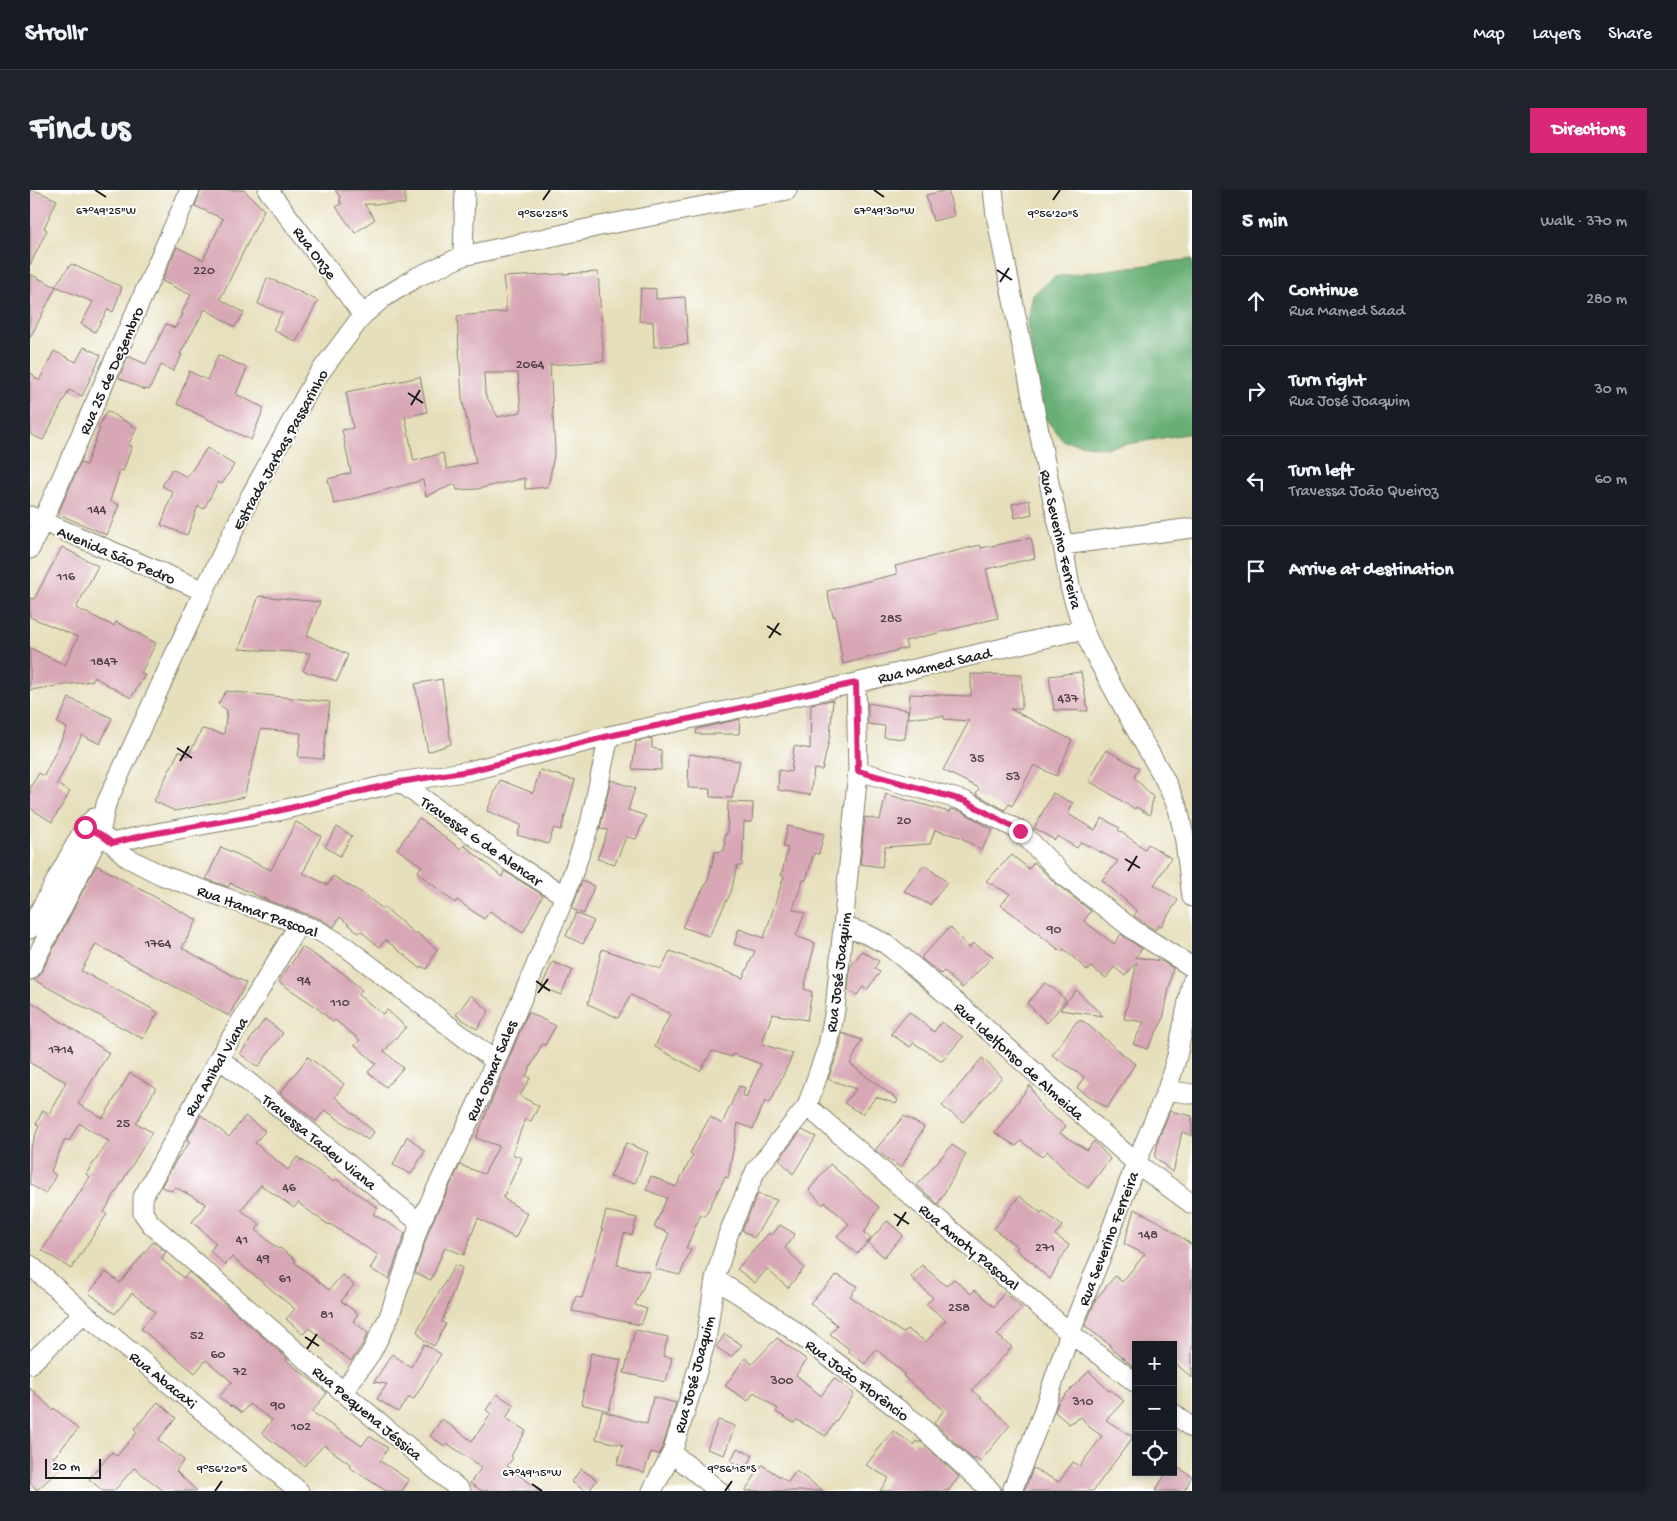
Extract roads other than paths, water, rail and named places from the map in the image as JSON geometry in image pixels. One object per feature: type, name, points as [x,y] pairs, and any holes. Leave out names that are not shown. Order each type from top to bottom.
[{"type":"street","name":"Rua 25 de Dezembro","points":[[30,549],[36,519],[190,190]]},
{"type":"street","name":"Rua Onze","points":[[268,190],[363,315]]},
{"type":"street","points":[[463,256],[465,190]]},
{"type":"street","name":"Estrada Jarbas Passarinho","points":[[30,970],[99,835],[106,804],[204,591],[251,495],[315,379],[363,315],[383,298],[417,277],[463,256],[600,226],[787,190]]},
{"type":"street","name":"Rua Severino Ferreira","points":[[993,190],[996,215],[1036,423],[1063,545],[1070,587],[1083,629],[1094,653],[1159,768],[1178,808],[1185,841],[1192,897]]},
{"type":"street","name":"Avenida São Pedro","points":[[36,519],[204,591]]},
{"type":"street","points":[[1063,545],[1192,528]]},
{"type":"street","name":"Rua Mamed Saad","points":[[99,835],[146,835],[273,812],[400,782],[469,771],[609,736],[856,683],[1083,629]]},
{"type":"street","name":"Rua José Joaquim","points":[[652,1491],[672,1453],[706,1340],[715,1279],[728,1232],[756,1170],[807,1106],[828,1046],[833,1019],[858,771],[856,683]]},
{"type":"street","name":"Rua Osmar Sales","points":[[343,1392],[371,1353],[389,1317],[420,1223],[479,1100],[565,896],[590,824],[609,736]]},
{"type":"street","points":[[858,771],[965,801],[1020,831],[1063,875],[1134,932],[1192,967]]},
{"type":"street","name":"Travessa G de Alencar","points":[[400,782],[506,859],[565,896]]},
{"type":"street","name":"Estrada Jarbas Passarinho","points":[[30,929],[99,835]]},
{"type":"street","name":"Rua Itamar Pascoal","points":[[99,835],[128,858],[161,875],[317,930],[346,947],[495,1061]]},
{"type":"street","name":"Rua Anibal Viana","points":[[143,1213],[143,1197],[219,1058],[299,924]]},
{"type":"street","name":"Rua Idelfonso de Almeida","points":[[843,926],[866,934],[886,944],[973,1018],[1136,1163],[1192,1204]]},
{"type":"street","name":"Rua Severino Ferreira","points":[[1012,1491],[1041,1418],[1070,1333],[1136,1163],[1167,1090],[1177,1056],[1192,982]]},
{"type":"street","name":"Travessa Tadeu Viana","points":[[219,1058],[420,1223]]},
{"type":"street","points":[[1167,1090],[1192,1094]]},
{"type":"street","name":"Rua Amoty Pascoal","points":[[807,1106],[1070,1333],[1132,1380]]},
{"type":"street","name":"Rua Pequena Jéssica","points":[[143,1213],[151,1224],[343,1392],[461,1491]]},
{"type":"street","name":"Rua Abacaxi","points":[[30,1265],[84,1313],[299,1491]]},
{"type":"street","name":"Rua João Florêncio","points":[[715,1279],[782,1322],[919,1425],[991,1491]]},
{"type":"street","points":[[30,1364],[84,1313]]},
{"type":"street","points":[[1177,1415],[1192,1428]]},
{"type":"street","points":[[672,1453],[719,1491]]}]
